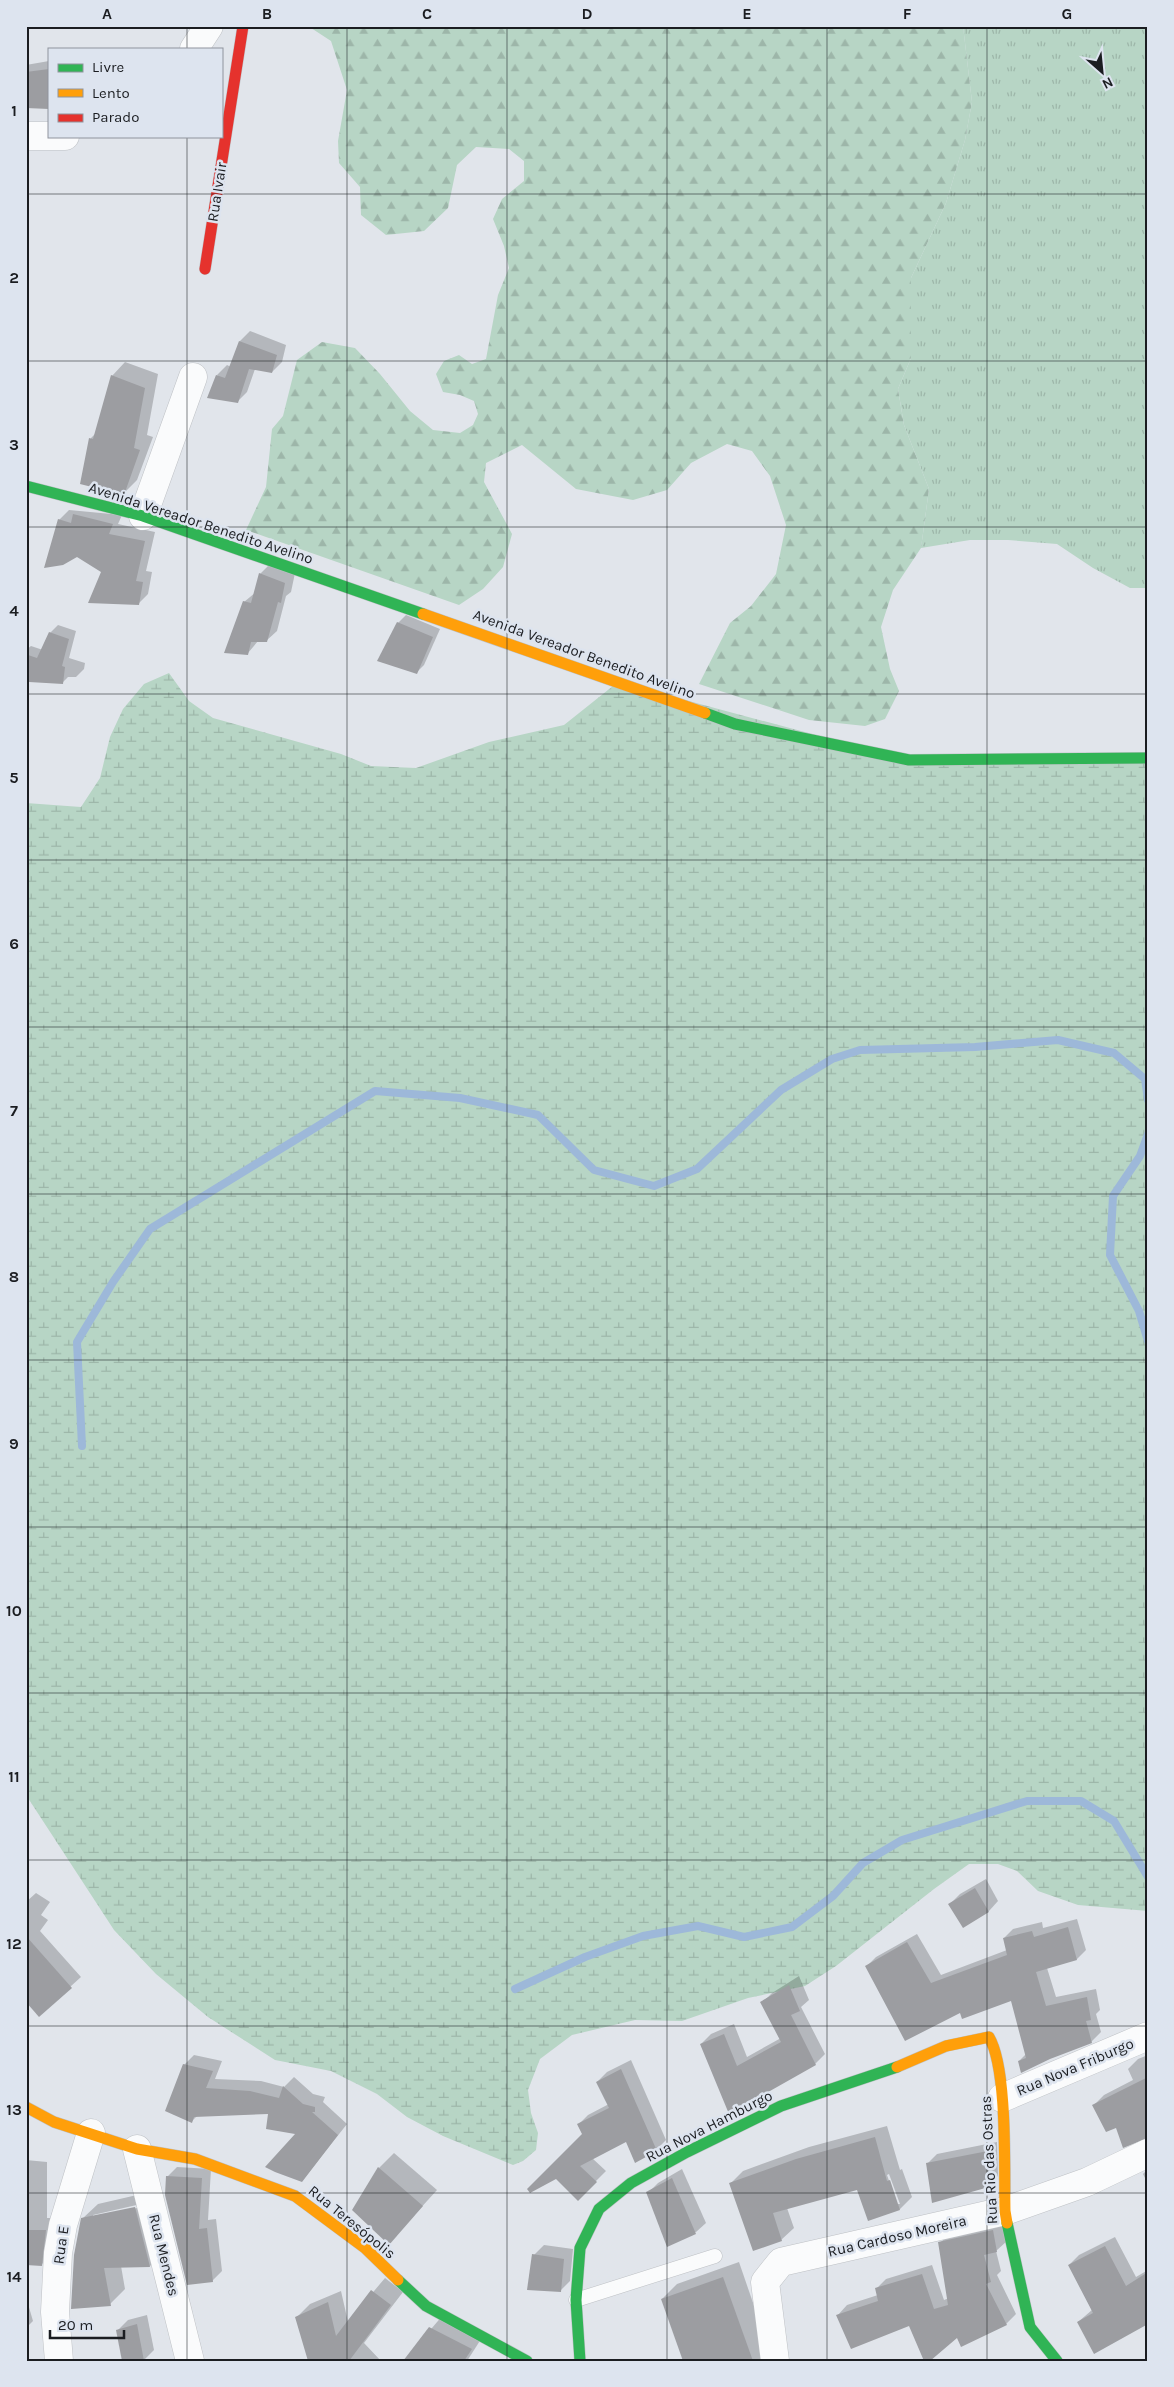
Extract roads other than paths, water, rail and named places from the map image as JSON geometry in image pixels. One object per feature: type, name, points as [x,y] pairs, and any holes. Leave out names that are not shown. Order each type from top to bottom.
[{"type":"street","points":[[195,48],[209,26]]},
{"type":"street","name":"Rua Ivair","points":[[205,269],[243,26]]},
{"type":"street","points":[[26,136],[48,136]]},
{"type":"street","points":[[143,516],[193,377]]},
{"type":"street","name":"Avenida Vereador Benedito Avelino","points":[[26,486],[143,516],[735,724],[909,760],[1148,758]]},
{"type":"street","name":"Rua Nova Friburgo","points":[[1002,2098],[1148,2036]]},
{"type":"street","name":"Rua Rio das Ostras","points":[[989,2037],[995,2047],[1002,2098],[1005,2212],[1030,2327],[1058,2361]]},
{"type":"street","name":"Rua Nova Hamburgo","points":[[580,2361],[576,2300],[580,2248],[599,2209],[631,2183],[687,2152],[781,2106],[875,2076],[946,2046],[989,2037]]},
{"type":"street","name":"Rua Teresópolis","points":[[26,2107],[54,2122],[138,2149],[195,2159],[295,2196],[365,2248],[426,2306],[527,2361]]},
{"type":"street","name":"Rua E","points":[[59,2361],[55,2312],[58,2253],[63,2225],[91,2134]]},
{"type":"street","name":"Rua Mendes","points":[[138,2149],[190,2361]]},
{"type":"street","name":"Rua Cardoso Moreira","points":[[775,2361],[765,2282],[781,2262],[1005,2212],[1087,2182],[1148,2153]]},
{"type":"lane","points":[[576,2300],[715,2256]]},
{"type":"waterway","points":[[82,1446],[77,1342],[113,1282],[150,1229],[375,1091],[460,1098],[538,1115],[594,1170],[654,1186],[697,1169],[781,1090],[832,1059],[860,1050],[975,1047],[1058,1040],[1114,1053],[1145,1079],[1148,1100]]},
{"type":"waterway","points":[[1148,1134],[1140,1156],[1113,1196],[1110,1255],[1139,1311],[1148,1341]]},
{"type":"waterway","points":[[515,1989],[585,1957],[643,1936],[698,1926],[744,1937],[792,1927],[833,1896],[863,1863],[902,1840],[1027,1801],[1081,1801],[1114,1821],[1148,1877]]}]
